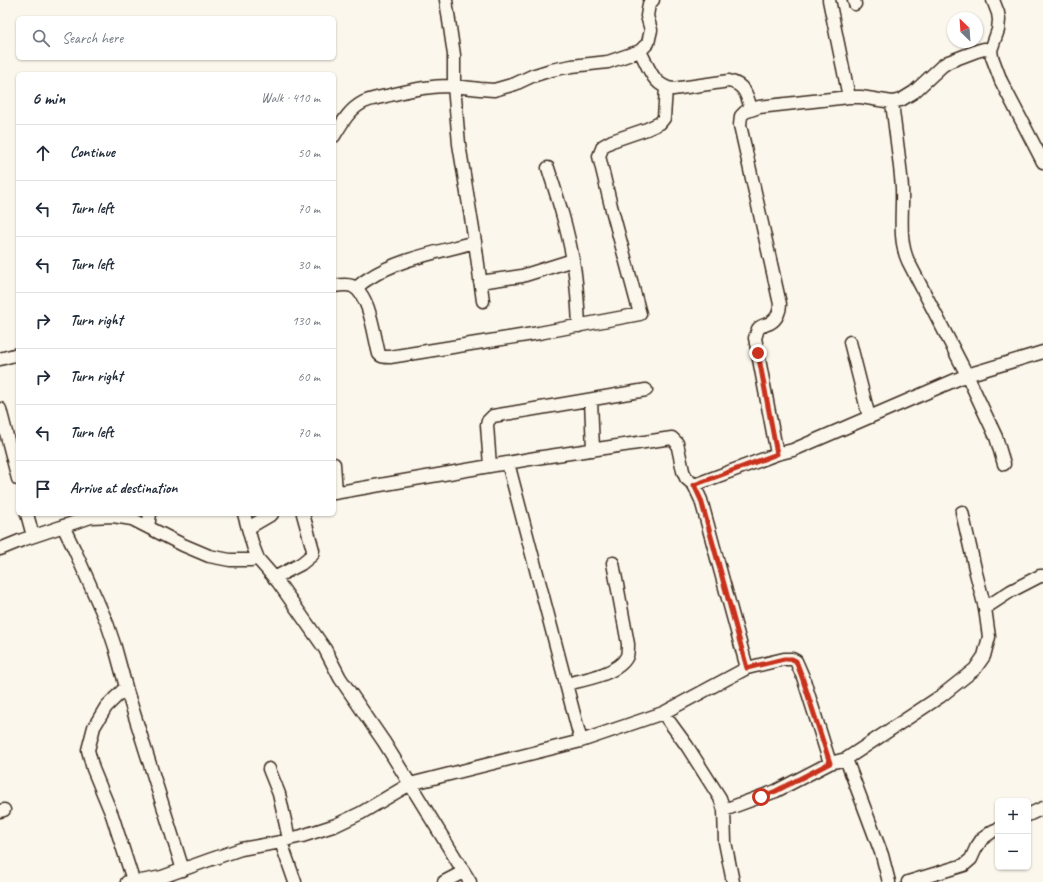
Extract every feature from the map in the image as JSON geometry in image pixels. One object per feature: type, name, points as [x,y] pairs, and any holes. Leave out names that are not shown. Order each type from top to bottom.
[{"type":"street","points":[[446,0],[454,55],[454,86],[459,144],[483,301]]},
{"type":"street","points":[[336,133],[348,114],[362,103],[386,96],[441,85],[480,90],[494,90],[552,70],[608,62],[640,51],[648,43],[651,30],[647,16],[649,4],[653,0]]},
{"type":"street","points":[[828,0],[849,97]]},
{"type":"street","points":[[993,0],[998,12],[999,20],[998,30],[991,50],[994,62],[1001,81],[1043,162]]},
{"type":"street","points":[[777,454],[756,338],[758,329],[776,318],[780,311],[780,304],[740,125],[741,116],[751,109],[759,107],[849,97],[861,97],[892,102],[900,100],[914,92],[948,62],[984,49],[991,50]]},
{"type":"street","points":[[640,51],[652,75],[658,83],[666,88],[673,89],[729,81],[736,83],[746,92],[751,109]]},
{"type":"street","points":[[336,286],[342,284],[350,285],[356,288],[364,300],[371,317],[379,354],[384,357],[436,350],[579,326],[640,314],[599,156],[604,146],[612,141],[660,123],[664,118],[666,88]]},
{"type":"street","points":[[892,102],[902,187],[902,240],[904,251],[908,262],[967,375],[996,437],[1004,464]]},
{"type":"street","points":[[548,168],[561,208],[573,260],[579,326]]},
{"type":"street","points":[[356,288],[369,278],[392,266],[418,257],[475,242]]},
{"type":"street","points":[[480,282],[522,276],[573,260]]},
{"type":"street","points":[[850,342],[869,417]]},
{"type":"street","points":[[694,485],[777,454],[793,450],[967,375],[1043,352]]},
{"type":"street","points":[[0,359],[16,355]]},
{"type":"street","points":[[490,466],[487,425],[490,418],[493,416],[646,390]]},
{"type":"street","points":[[591,400],[592,450]]},
{"type":"street","points":[[0,409],[16,471]]},
{"type":"street","points":[[336,492],[508,463],[672,438],[677,443],[686,478],[694,485],[701,500],[747,668]]},
{"type":"street","points":[[508,463],[581,741]]},
{"type":"street","points":[[724,810],[776,791],[830,763],[846,759],[941,696],[975,669],[984,656],[989,637],[985,608],[962,512]]},
{"type":"street","points":[[28,516],[33,536]]},
{"type":"street","points":[[0,549],[33,536],[91,517],[113,516],[132,519],[183,545],[210,556],[230,560],[258,559]]},
{"type":"street","points":[[148,527],[150,516]]},
{"type":"street","points":[[245,516],[258,559],[274,578],[325,649],[340,678],[384,742],[466,877],[444,882]]},
{"type":"street","points":[[248,528],[269,516]]},
{"type":"street","points":[[274,578],[301,564],[312,555],[313,550],[304,516]]},
{"type":"street","points":[[63,526],[107,623],[183,870]]},
{"type":"street","points":[[566,684],[590,678],[609,671],[622,663],[626,658],[628,644],[613,563]]},
{"type":"street","points":[[985,608],[1011,591],[1040,576],[1043,576]]},
{"type":"street","points":[[126,687],[106,707],[94,727],[88,750],[93,769],[112,815],[130,881],[141,881],[162,877],[241,849],[302,836],[336,825],[361,813],[410,784],[581,741],[663,713],[747,668],[784,659],[792,659],[796,661],[830,763]]},
{"type":"street","points":[[663,713],[688,746],[720,798],[724,810],[725,842],[733,882]]},
{"type":"street","points":[[846,759],[882,855],[889,882]]},
{"type":"street","points":[[269,769],[279,794],[285,840],[295,882]]},
{"type":"street","points":[[1031,814],[1043,808]]},
{"type":"street","points":[[908,882],[964,865],[971,859],[982,838],[995,830]]},
{"type":"route","points":[[758,353],[777,454],[694,485],[701,500],[747,668],[784,659],[792,659],[796,661],[830,763],[776,791],[761,797]]}]
